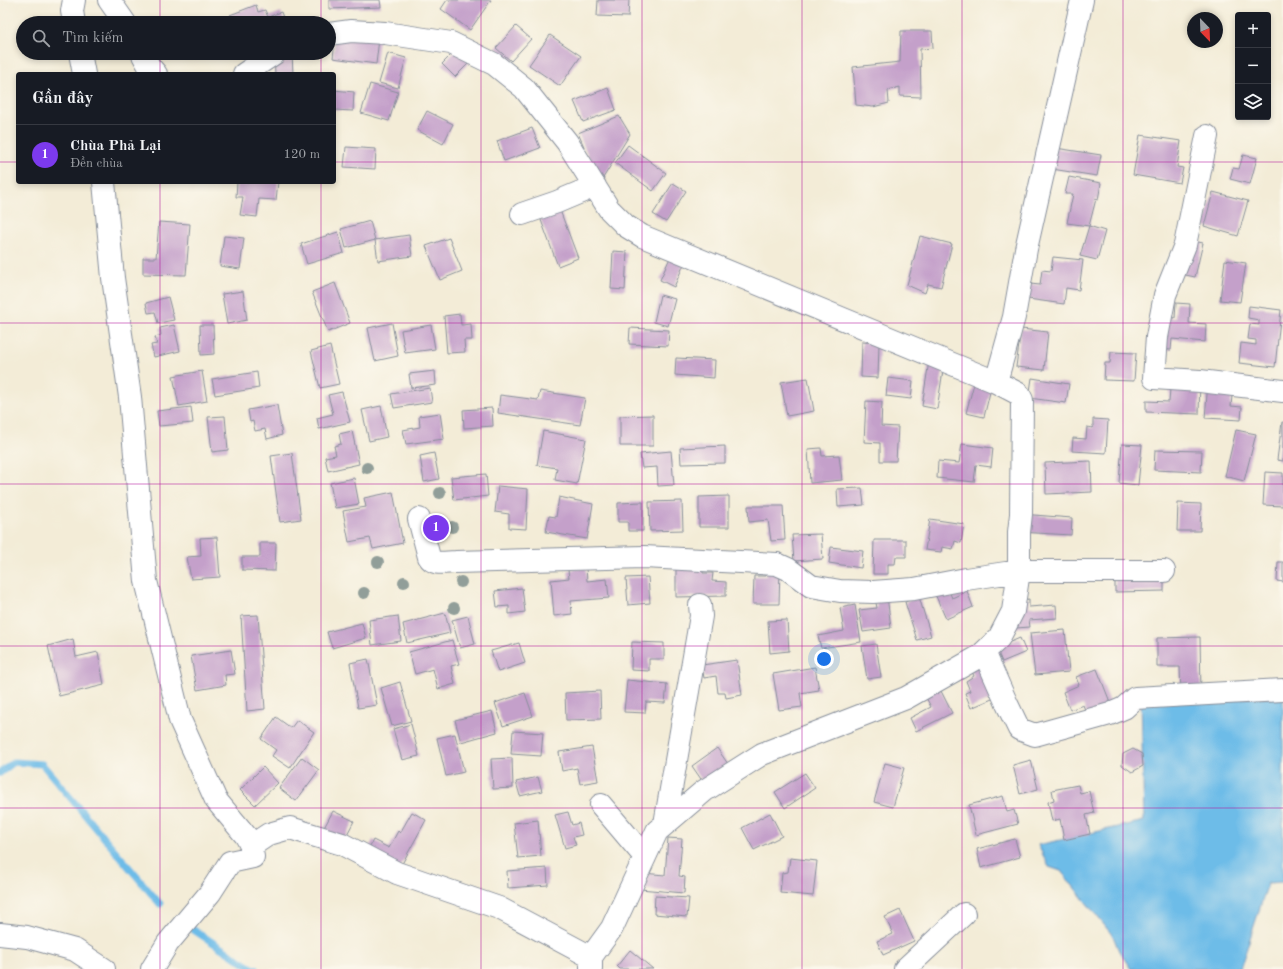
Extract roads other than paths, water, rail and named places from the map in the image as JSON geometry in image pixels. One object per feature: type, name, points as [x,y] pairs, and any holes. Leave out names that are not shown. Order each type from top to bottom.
[{"type":"street","points":[[73,16],[74,0]]},
{"type":"street","points":[[109,0],[120,16]]},
{"type":"street","points":[[996,382],[1014,317],[1026,249],[1082,0]]},
{"type":"street","points":[[251,846],[269,834],[290,828],[342,844],[397,873],[499,908],[591,963],[612,928],[657,831],[704,792],[762,754],[906,698],[980,656],[999,638],[1013,611],[1019,571],[1022,400],[1018,394],[996,382],[642,236],[626,226],[609,209],[567,142],[524,88],[494,64],[451,43],[378,33],[351,31],[336,33]]},
{"type":"street","points":[[81,60],[84,72]]},
{"type":"street","points":[[146,60],[154,72]]},
{"type":"street","points":[[247,72],[265,60]]},
{"type":"street","points":[[1207,136],[1185,245],[1165,295],[1157,337],[1154,378],[1200,381],[1283,391]]},
{"type":"street","points":[[104,184],[113,278],[130,398],[146,581],[180,720],[216,800],[246,836],[251,846],[253,857],[230,862],[210,893],[168,943],[152,969]]},
{"type":"street","points":[[522,214],[557,202],[595,186]]},
{"type":"street","points":[[419,519],[429,557],[432,562],[436,563],[644,557],[777,564],[788,569],[811,586],[840,591],[873,592],[914,589],[1019,571],[1164,571]]},
{"type":"street","points":[[665,824],[701,616],[700,605]]},
{"type":"street","points":[[984,652],[1019,729],[1035,735],[1110,714],[1124,708],[1135,698],[1283,690]]},
{"type":"street","points":[[602,805],[645,857]]},
{"type":"street","points":[[905,969],[964,914]]},
{"type":"street","points":[[0,934],[27,937],[75,950],[104,969]]},
{"type":"water","points":[[1141,698],[1283,698],[1283,882],[1268,883],[1240,969],[1131,969],[1119,951],[1113,936],[1061,871],[1049,867],[1038,845],[1144,821]]},
{"type":"waterway","points":[[0,773],[14,762],[42,764],[160,904]]},
{"type":"waterway","points":[[189,927],[252,968],[256,969]]},
{"type":"place","name":"Chùa Phả Lại","points":[[436,528]]}]
